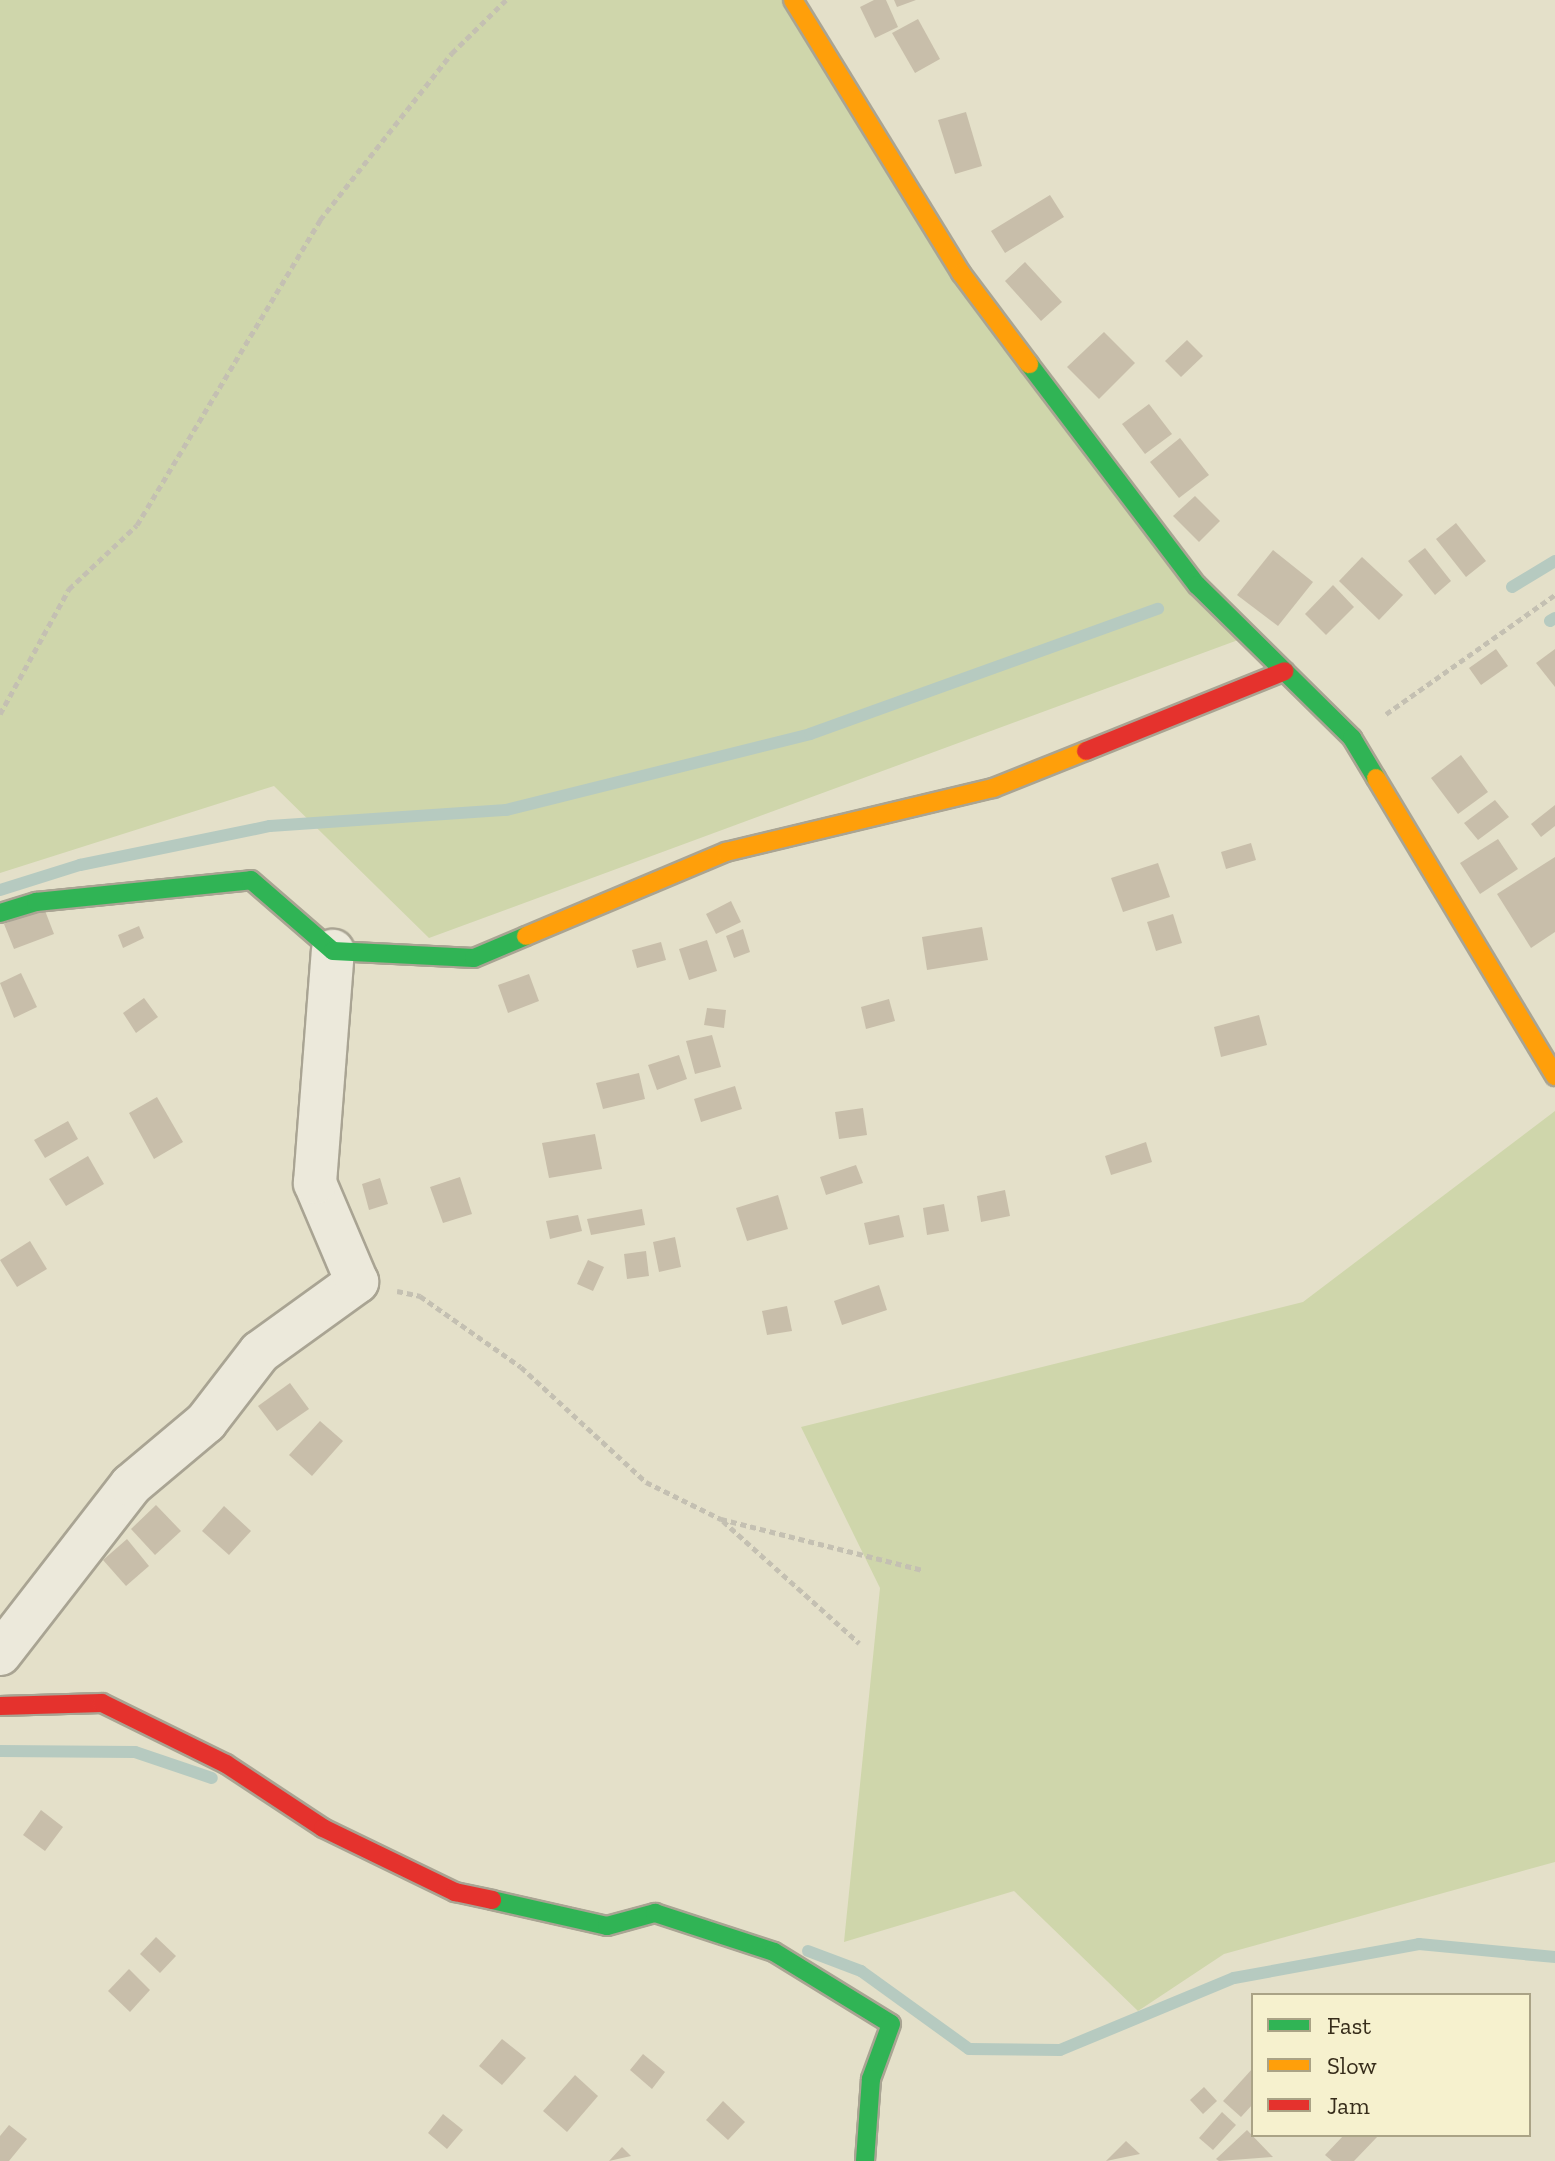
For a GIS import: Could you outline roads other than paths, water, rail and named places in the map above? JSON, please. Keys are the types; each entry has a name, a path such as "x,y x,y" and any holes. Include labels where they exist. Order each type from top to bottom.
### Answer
{"street":[{"path":"793,0 961,273 1197,585 1352,738 1555,1076"},
{"path":"0,913 36,902 251,880 333,951 474,958 726,852 993,788 1285,671"},
{"path":"0,1654 131,1485 206,1422 260,1352 357,1282 315,1183 333,951"},
{"path":"0,1706 25,1700 102,1703 226,1764 323,1828 455,1892 607,1926 655,1913 774,1952 891,2024 871,2079 865,2161"}],"waterway":[{"path":"1512,587 1555,561"},
{"path":"0,890 80,865 270,826 506,810 810,734 1158,609"},
{"path":"1550,621 1555,618"},
{"path":"0,1751 135,1752 212,1778"},
{"path":"808,1951 861,1971 969,2049 1060,2050 1234,1978 1419,1944 1555,1957"}]}
